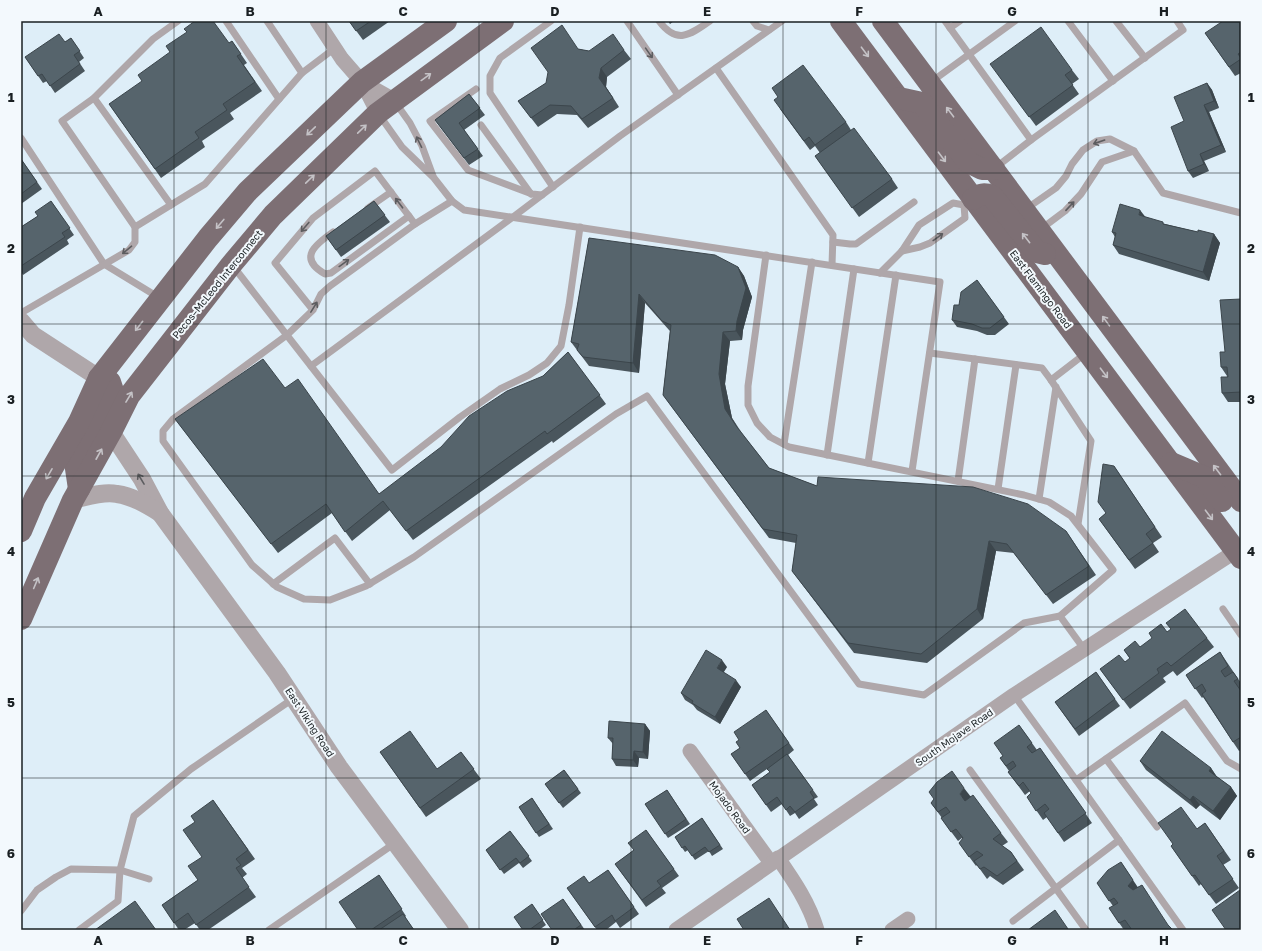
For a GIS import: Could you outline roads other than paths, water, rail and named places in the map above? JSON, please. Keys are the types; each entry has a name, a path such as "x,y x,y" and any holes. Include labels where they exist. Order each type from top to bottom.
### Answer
{"main road":[{"name":"Pecos–McLeod Interconnect","path":"21,619 76,494 111,432 129,396 232,265 273,215 386,107 503,21"},
{"name":"East Flamingo Road","path":"841,21 899,98 969,202 1088,352 1239,554"},
{"path":"884,21 929,84 1025,210 1240,500 1232,510 1222,501 1204,477 1170,462"},
{"path":"21,531 35,498 79,422 99,378 160,299 248,191 362,82 440,23"},
{"path":"899,98 922,103 968,162 982,169 994,169"},
{"path":"969,202 980,194 992,196 1037,252 1058,256"},
{"path":"76,494 75,462 113,391 110,382 99,378"}],"street":[{"path":"317,21 342,58 386,107"},
{"path":"362,82 386,107"},
{"path":"21,320 33,334 99,378"},
{"name":"East Viking Road","path":"111,432 142,479 160,513 278,673 339,767 460,930"},
{"name":"East Viking Road","path":"76,494 116,493 135,499 160,513"},
{"name":"South Mojave Road","path":"676,930 1014,695 1084,649 1239,554"},
{"name":"Mojado Road","path":"690,751 774,861 799,889 813,916 817,930"},
{"path":"892,930 908,919"}],"lane":[{"path":"21,320 104,264 129,250 135,242 135,227 62,120 94,98 153,39 178,21"},
{"path":"226,21 279,99"},
{"path":"267,21 302,73"},
{"path":"551,21 500,58 490,76 490,93 553,187"},
{"path":"627,21 678,95"},
{"path":"659,21 670,33 677,36 685,36 696,31 710,21"},
{"path":"753,21 757,26 769,30"},
{"path":"311,366 620,136 782,21"},
{"path":"945,21 1031,140"},
{"path":"950,28 960,21"},
{"path":"929,84 1015,21"},
{"path":"1068,21 1113,81"},
{"path":"1116,21 1145,58"},
{"path":"994,169 1031,140 1183,30 1177,21"},
{"path":"135,227 205,184 302,73 335,48"},
{"path":"716,68 833,235 832,265"},
{"path":"476,89 430,121 468,170 532,194 542,195"},
{"path":"94,98 171,205"},
{"path":"386,107 410,123 422,146 434,178"},
{"path":"386,107 402,147 434,178 452,201 464,210 940,282 912,471"},
{"path":"480,125 532,194"},
{"path":"21,138 104,264 160,299"},
{"path":"1025,210 1056,188 1066,176 1072,164 1083,150 1096,141 1110,139 1134,151 1163,193 1241,214"},
{"path":"1039,230 1065,211 1081,194 1102,162 1134,151"},
{"path":"313,310 275,263 313,218 375,171 415,224"},
{"path":"360,213 391,192"},
{"path":"452,201 415,224 330,286 321,294 313,310 287,335 173,419 163,431 163,441 247,559 277,587 304,599 330,600 370,584 414,556 616,414 647,396 859,684 924,695 1024,623 1060,616 1113,570 1071,516 1049,502 998,489 789,447 770,437 757,423 748,406 748,386 766,255"},
{"path":"833,242 856,244 914,202"},
{"path":"880,273 902,251 920,225 953,203 969,202 965,218 930,243 902,251"},
{"path":"342,226 318,243 313,249 311,256 312,261 315,266 325,274 331,273 409,216"},
{"path":"232,265 392,470 460,416 500,389 529,375 547,363 561,346 569,305 580,227"},
{"path":"784,444 812,262"},
{"path":"827,455 854,269"},
{"path":"868,463 896,275"},
{"path":"1051,380 1088,352"},
{"path":"930,353 1042,368 1091,441 1078,524"},
{"path":"958,481 975,359"},
{"path":"998,489 1016,365"},
{"path":"1039,499 1056,387"},
{"path":"273,584 335,538 370,584"},
{"path":"1222,609 1241,635"},
{"path":"1060,616 1084,649"},
{"path":"1014,695 1184,930"},
{"path":"79,930 118,901 120,870 134,816 191,769 294,698"},
{"path":"1076,780 1185,703 1227,761 1241,769"},
{"path":"1106,759 1157,827"},
{"path":"970,770 1086,930"},
{"path":"1014,921 1119,840"},
{"path":"269,930 395,843"},
{"path":"21,911 37,890 71,869 120,870 149,879"}]}
